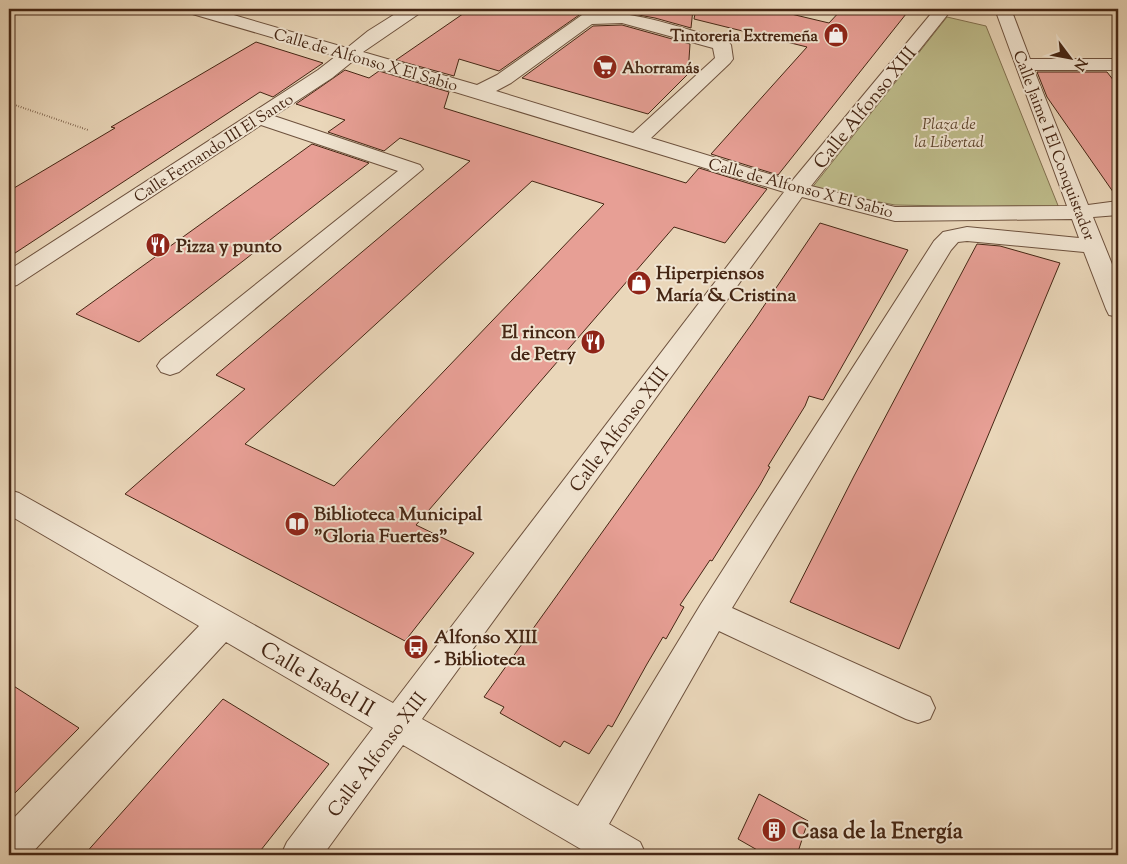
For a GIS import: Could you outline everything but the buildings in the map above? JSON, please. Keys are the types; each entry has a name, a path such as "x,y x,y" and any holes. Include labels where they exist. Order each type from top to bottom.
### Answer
{"street":[{"name":"Calle de Alfonso X El Sabio","path":"196,9 479,92 797,189 896,214 1080,212 1118,208"},
{"name":"Calle Fernando III El Santo","path":"9,280 325,74 374,35 414,9"},
{"name":"Calle Alfonso XIII","path":"300,855 797,189 944,9"},
{"name":"Calle Jaime I El Conquistador","path":"1001,12 1118,309"},
{"name":"Calle de Alfonso X El Sabio","path":"479,92 504,79 588,19 623,18 722,45 724,59 637,140"},
{"path":"1023,65 1118,64"},
{"path":"170,366 413,169 258,117"},
{"path":"584,831 712,613 942,246 951,237 967,234 1094,246"},
{"name":"Calle Isabel II","path":"9,501 627,855"},
{"path":"712,613 918,708"},
{"path":"9,850 223,624"}],"path":[{"path":"9,103 88,130"}],"green space":[{"name":"Plaza de la Libertad","path":"947,17 986,26 1059,208 895,205 811,189"}],"place":[{"name":"Tintoreria Extremeña","path":"836,35"},
{"name":"Ahorramás","path":"605,67"},
{"name":"Pizza y punto","path":"158,245"},
{"name":"Hiperpiensos María & Cristina","path":"639,283"},
{"name":"El rincon de Petry","path":"593,342"},
{"name":"Biblioteca Municipal \"Gloria Fuertes\"","path":"297,524"},
{"name":"Alfonso XIII - Biblioteca","path":"416,647"},
{"name":"Casa de la Energía","path":"774,830"}]}
